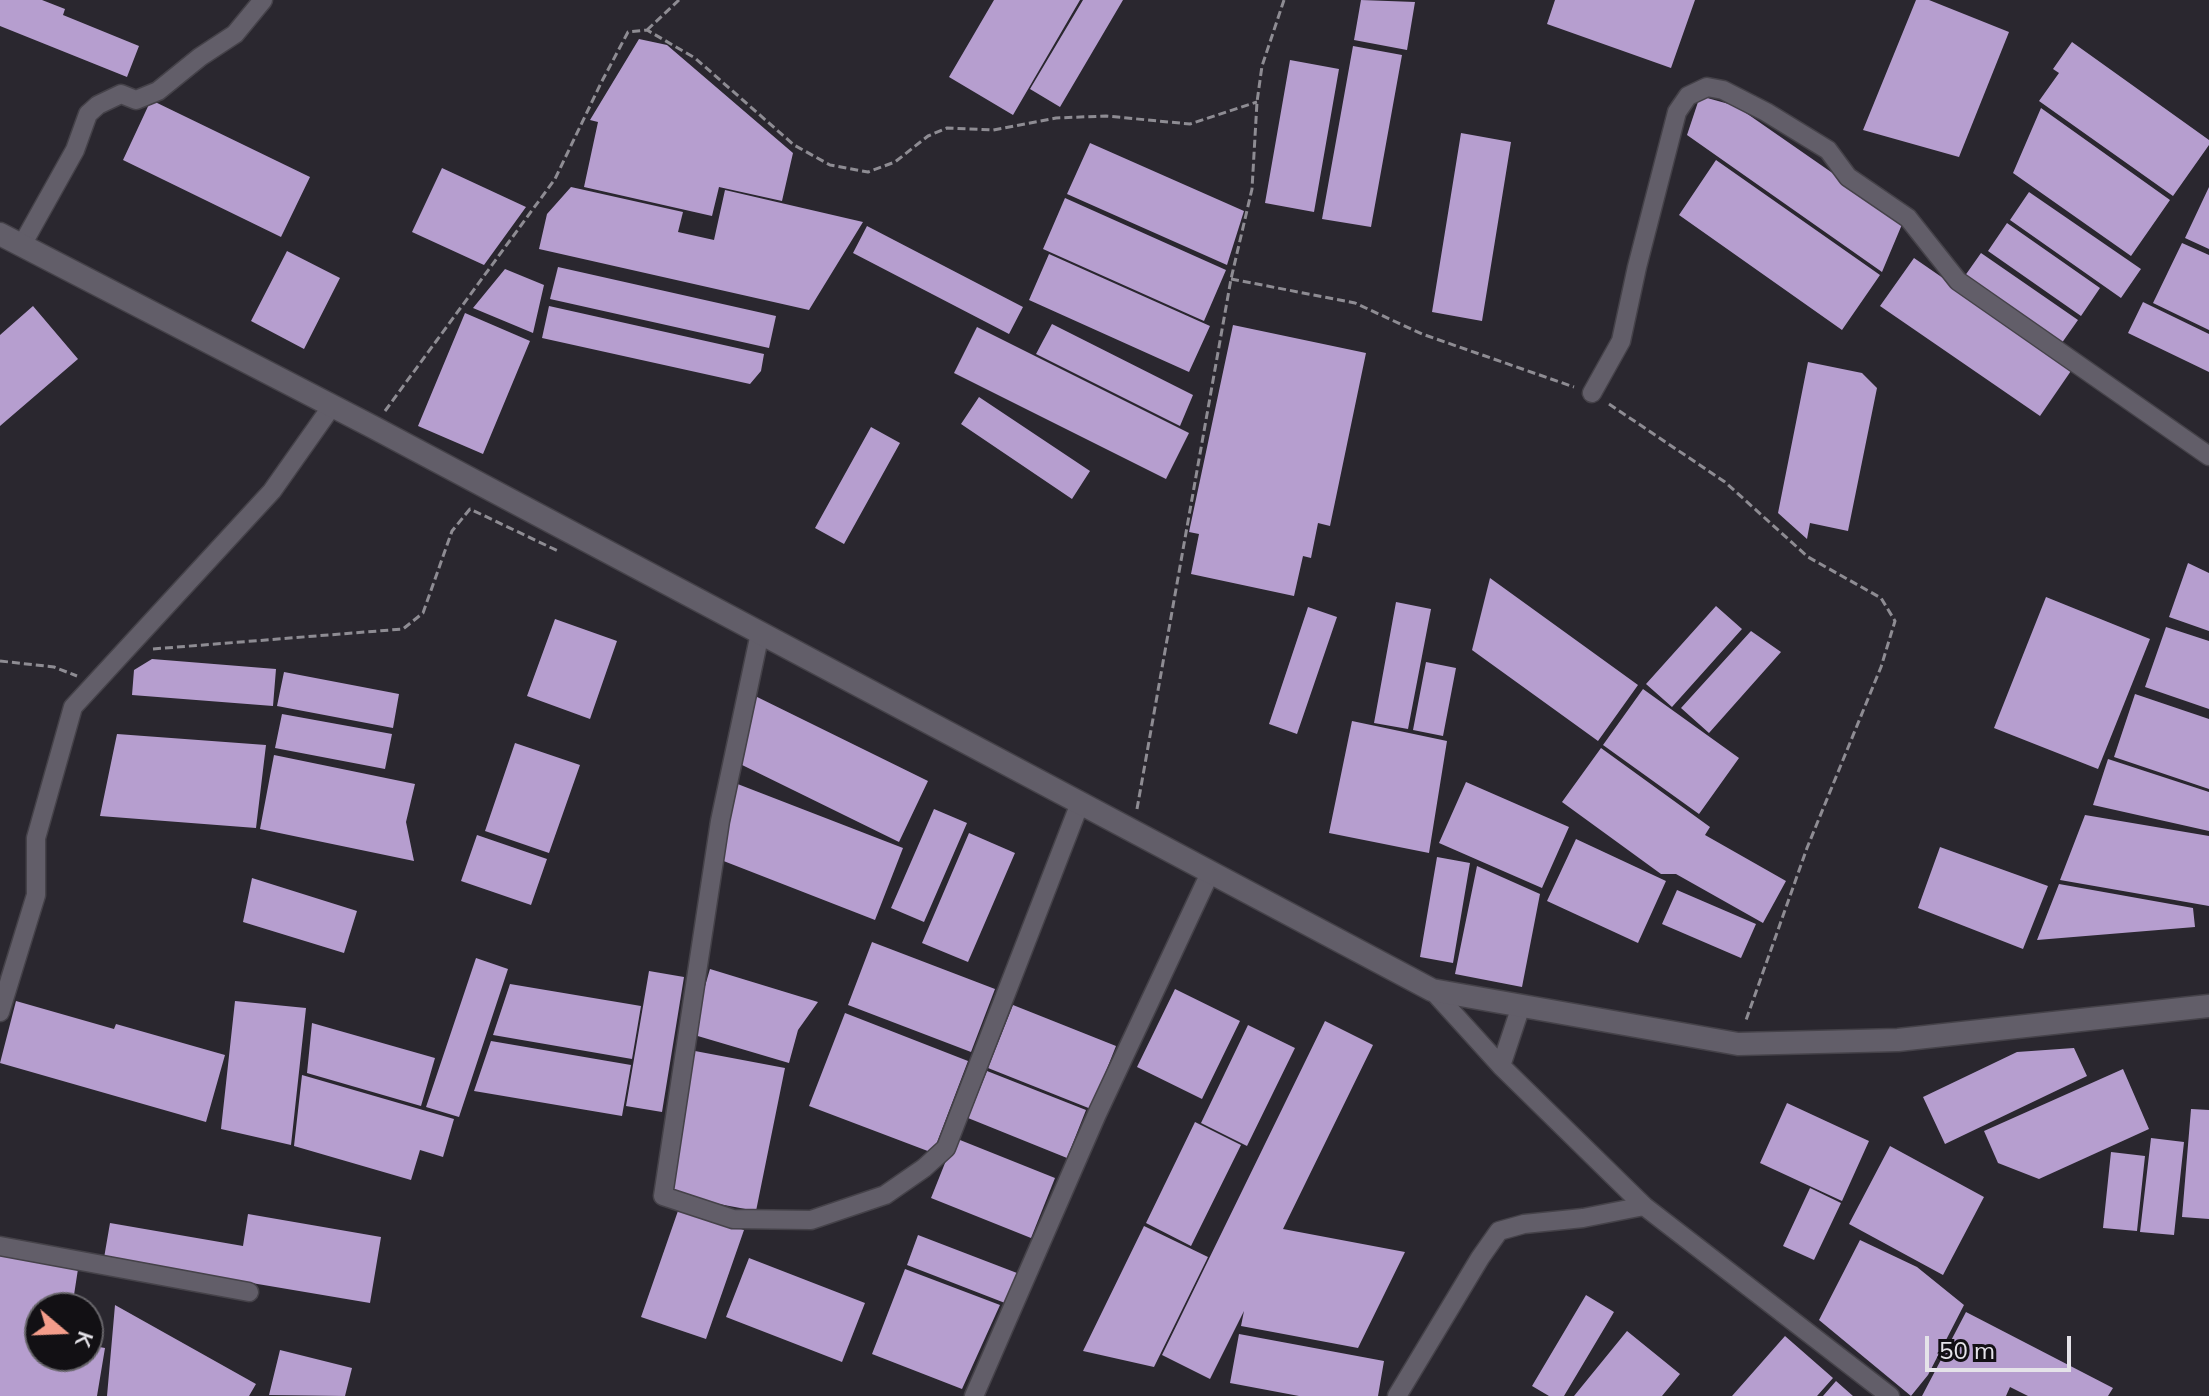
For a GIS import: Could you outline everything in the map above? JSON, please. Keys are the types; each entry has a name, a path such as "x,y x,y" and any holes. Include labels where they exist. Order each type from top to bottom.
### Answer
{"street":[{"path":"22,245 75,150 88,114 98,105 121,94 136,100 158,91 235,34 263,0"},
{"path":"1592,393 1621,341 1677,112 1688,96 1707,87 1723,90 1766,112 1828,150 1848,177 1908,218 1958,281 2209,456"},
{"path":"0,234 373,427 1432,990 1738,1044 1898,1040 2209,1006"},
{"path":"0,1012 36,895 36,838 73,707 272,491 332,406"},
{"path":"760,633 720,821 663,1196 733,1219 811,1220 885,1195 946,1148 1080,803"},
{"path":"974,1396 1097,1114 1210,873"},
{"path":"1432,990 1501,1066 1644,1206 1890,1396"},
{"path":"1501,1066 1521,1006"},
{"path":"1397,1396 1499,1231 1524,1224 1583,1218 1644,1206"},
{"path":"0,1246 249,1292"}],"path":[{"path":"647,30 679,0"},
{"path":"1133,831 1231,279 1252,189 1262,66 1284,0"},
{"path":"373,427 555,179 628,32 647,30 695,58 794,145 830,165 868,172 895,162 928,136 947,128 993,130 1056,118 1106,116 1190,124 1257,102"},
{"path":"1231,279 1355,303 1422,334 1592,393 1725,482 1808,557 1881,598 1895,621 1881,667 1807,848 1738,1044"},
{"path":"126,651 403,629 423,613 452,531 470,509 560,551"},
{"path":"0,661 54,667 95,683"}],"building":[{"path":"0,0 42,0 65,9 63,15 139,46 127,77 0,26"},
{"path":"994,0 1080,0 1013,115 949,77"},
{"path":"1083,0 1123,0 1060,107 1030,89"},
{"path":"1361,0 1415,2 1407,50 1354,40"},
{"path":"1555,0 1695,0 1671,68 1547,24"},
{"path":"1916,0 1929,0 2009,32 1959,157 1863,130"},
{"path":"639,39 667,45 793,153 782,201 719,187 712,216 584,187 598,122 590,120"},
{"path":"2072,42 2209,140 2209,145 2173,196 2039,101 2059,73 2053,69"},
{"path":"1353,46 1402,55 1371,227 1322,219"},
{"path":"1290,60 1339,69 1314,212 1265,203"},
{"path":"1700,96 1736,106 1903,222 1882,272 1687,135"},
{"path":"151,100 310,177 281,237 123,160"},
{"path":"2041,108 2170,200 2131,256 2013,173"},
{"path":"1461,133 1511,142 1482,321 1432,312"},
{"path":"1090,143 1244,211 1227,265 1067,194"},
{"path":"1716,160 1880,275 1842,330 1679,215"},
{"path":"442,168 526,207 484,265 412,232"},
{"path":"571,187 683,212 678,232 714,240 725,190 863,222 809,310 539,249 547,214"},
{"path":"2209,187 2209,249 2185,238"},
{"path":"2029,192 2141,269 2121,298 2010,220"},
{"path":"1065,198 1226,270 1204,321 1043,249"},
{"path":"2007,223 2100,288 2081,316 1988,251"},
{"path":"867,226 1023,307 1009,334 853,253"},
{"path":"2182,243 2209,255 2209,330 2153,303"},
{"path":"287,251 340,278 304,349 251,321"},
{"path":"1981,253 2078,320 2059,347 1962,280"},
{"path":"1049,254 1210,326 1189,372 1029,300"},
{"path":"1914,258 2073,368 2040,416 1880,306"},
{"path":"558,267 776,316 769,348 550,299"},
{"path":"505,269 544,285 533,333 473,308"},
{"path":"2143,302 2209,334 2209,372 2128,333"},
{"path":"33,306 78,359 0,426 0,335"},
{"path":"549,306 764,354 761,371 750,384 542,338"},
{"path":"465,313 530,341 483,454 418,426"},
{"path":"1052,324 1193,395 1180,426 1036,354"},
{"path":"1233,325 1366,353 1330,526 1318,523 1311,558 1303,556 1294,596 1191,574 1199,534 1189,532"},
{"path":"977,327 1189,433 1166,479 954,373"},
{"path":"1808,362 1862,373 1877,388 1848,531 1810,523 1807,539 1778,513"},
{"path":"979,397 1090,471 1072,499 961,424"},
{"path":"871,427 900,443 844,544 815,528"},
{"path":"2188,563 2209,573 2209,631 2169,617"},
{"path":"1490,578 1638,685 1598,741 1472,650"},
{"path":"2046,597 2150,639 2098,769 1994,728"},
{"path":"1396,602 1431,609 1408,729 1374,723"},
{"path":"1716,606 1742,629 1672,707 1646,684"},
{"path":"1308,607 1337,617 1297,734 1269,724"},
{"path":"555,619 617,641 590,719 527,696"},
{"path":"2166,627 2209,641 2209,709 2145,687"},
{"path":"1751,631 1781,652 1709,733 1681,708"},
{"path":"152,659 276,669 273,706 132,695 134,670"},
{"path":"1426,662 1456,668 1443,736 1413,730"},
{"path":"284,672 399,694 393,728 277,706"},
{"path":"1643,689 1739,758 1699,814 1603,745"},
{"path":"749,693 928,781 899,842 738,763"},
{"path":"2135,694 2209,719 2209,789 2114,757"},
{"path":"282,714 392,734 385,769 275,748"},
{"path":"1352,721 1447,741 1429,853 1329,833"},
{"path":"117,734 266,745 256,828 100,816"},
{"path":"515,743 580,765 549,853 485,831"},
{"path":"1601,748 1710,827 1705,835 1786,881 1763,923 1676,874 1661,874 1562,802"},
{"path":"274,755 415,784 406,822 414,861 260,829"},
{"path":"2108,759 2209,792 2209,831 2093,805"},
{"path":"1466,782 1569,827 1542,888 1439,843"},
{"path":"735,783 903,848 875,920 721,860"},
{"path":"934,809 967,823 924,922 891,908"},
{"path":"2085,815 2209,836 2209,906 2060,880"},
{"path":"969,833 1015,853 968,962 922,943"},
{"path":"477,835 547,859 531,905 461,881"},
{"path":"1576,839 1666,881 1638,943 1547,901"},
{"path":"1940,847 2048,886 2023,949 1918,908"},
{"path":"1437,857 1470,863 1453,963 1420,957"},
{"path":"1477,866 1540,894 1522,987 1455,974"},
{"path":"252,878 357,911 344,953 243,922"},
{"path":"2059,884 2193,908 2195,927 2037,940"},
{"path":"1677,890 1756,924 1741,958 1662,924"},
{"path":"872,942 995,989 971,1052 848,1005"},
{"path":"476,958 508,969 459,1117 426,1107"},
{"path":"710,969 818,1002 798,1030 789,1063 691,1034"},
{"path":"649,971 684,977 662,1112 626,1106"},
{"path":"510,984 641,1006 632,1059 493,1035"},
{"path":"1175,989 1240,1021 1202,1099 1137,1067"},
{"path":"16,1001 114,1029 116,1024 225,1055 206,1122 0,1063"},
{"path":"235,1001 306,1008 291,1145 221,1129"},
{"path":"1013,1005 1116,1046 1091,1109 988,1068"},
{"path":"845,1013 968,1061 933,1153 809,1106"},
{"path":"1325,1021 1373,1045 1283,1229 1405,1252 1358,1348 1241,1326 1244,1311 1210,1379 1162,1355"},
{"path":"312,1023 435,1058 421,1106 307,1073"},
{"path":"1248,1025 1295,1048 1247,1146 1201,1123"},
{"path":"491,1041 631,1065 622,1116 474,1091"},
{"path":"2074,1048 2087,1076 1945,1144 1923,1097 2017,1052"},
{"path":"695,1051 785,1068 756,1211 666,1194"},
{"path":"2123,1069 2149,1129 2039,1179 1998,1163 1984,1131"},
{"path":"987,1071 1086,1110 1067,1158 968,1118"},
{"path":"302,1075 454,1119 443,1157 420,1150 411,1180 294,1146"},
{"path":"1787,1103 1869,1141 1842,1201 1760,1163"},
{"path":"2191,1109 2209,1110 2209,1219 2182,1217"},
{"path":"1195,1122 1241,1145 1191,1246 1146,1223"},
{"path":"955,1138 1055,1178 1031,1238 931,1198"},
{"path":"2151,1138 2184,1142 2174,1235 2140,1232"},
{"path":"1890,1146 1984,1197 1943,1275 1849,1224"},
{"path":"2111,1152 2145,1156 2137,1231 2103,1228"},
{"path":"1810,1188 1841,1203 1814,1260 1783,1246"},
{"path":"679,1208 744,1230 706,1339 641,1317"},
{"path":"248,1214 381,1237 370,1303 104,1258 110,1223 243,1246"},
{"path":"1144,1226 1208,1257 1154,1367 1083,1351"},
{"path":"918,1235 1017,1273 1005,1303 907,1265"},
{"path":"1860,1240 1917,1267 1964,1305 1928,1375 1911,1396 1819,1320"},
{"path":"0,1256 78,1269 74,1292 24,1292 24,1372 101,1372 97,1396 0,1396"},
{"path":"749,1258 865,1303 842,1362 726,1317"},
{"path":"905,1269 1000,1305 962,1389 872,1354"},
{"path":"1586,1295 1614,1312 1564,1396 1549,1396 1532,1386"},
{"path":"115,1305 256,1384 249,1396 107,1396"},
{"path":"1966,1312 2113,1388 2108,1396 2028,1396 2010,1387 2006,1396 1922,1396"},
{"path":"1627,1331 1680,1374 1662,1396 1574,1396"},
{"path":"1239,1334 1384,1361 1378,1396 1299,1396 1230,1383"},
{"path":"1785,1336 1833,1378 1817,1396 1732,1396"},
{"path":"280,1350 352,1368 345,1396 269,1395"},
{"path":"1836,1381 1853,1396 1823,1396"}]}
